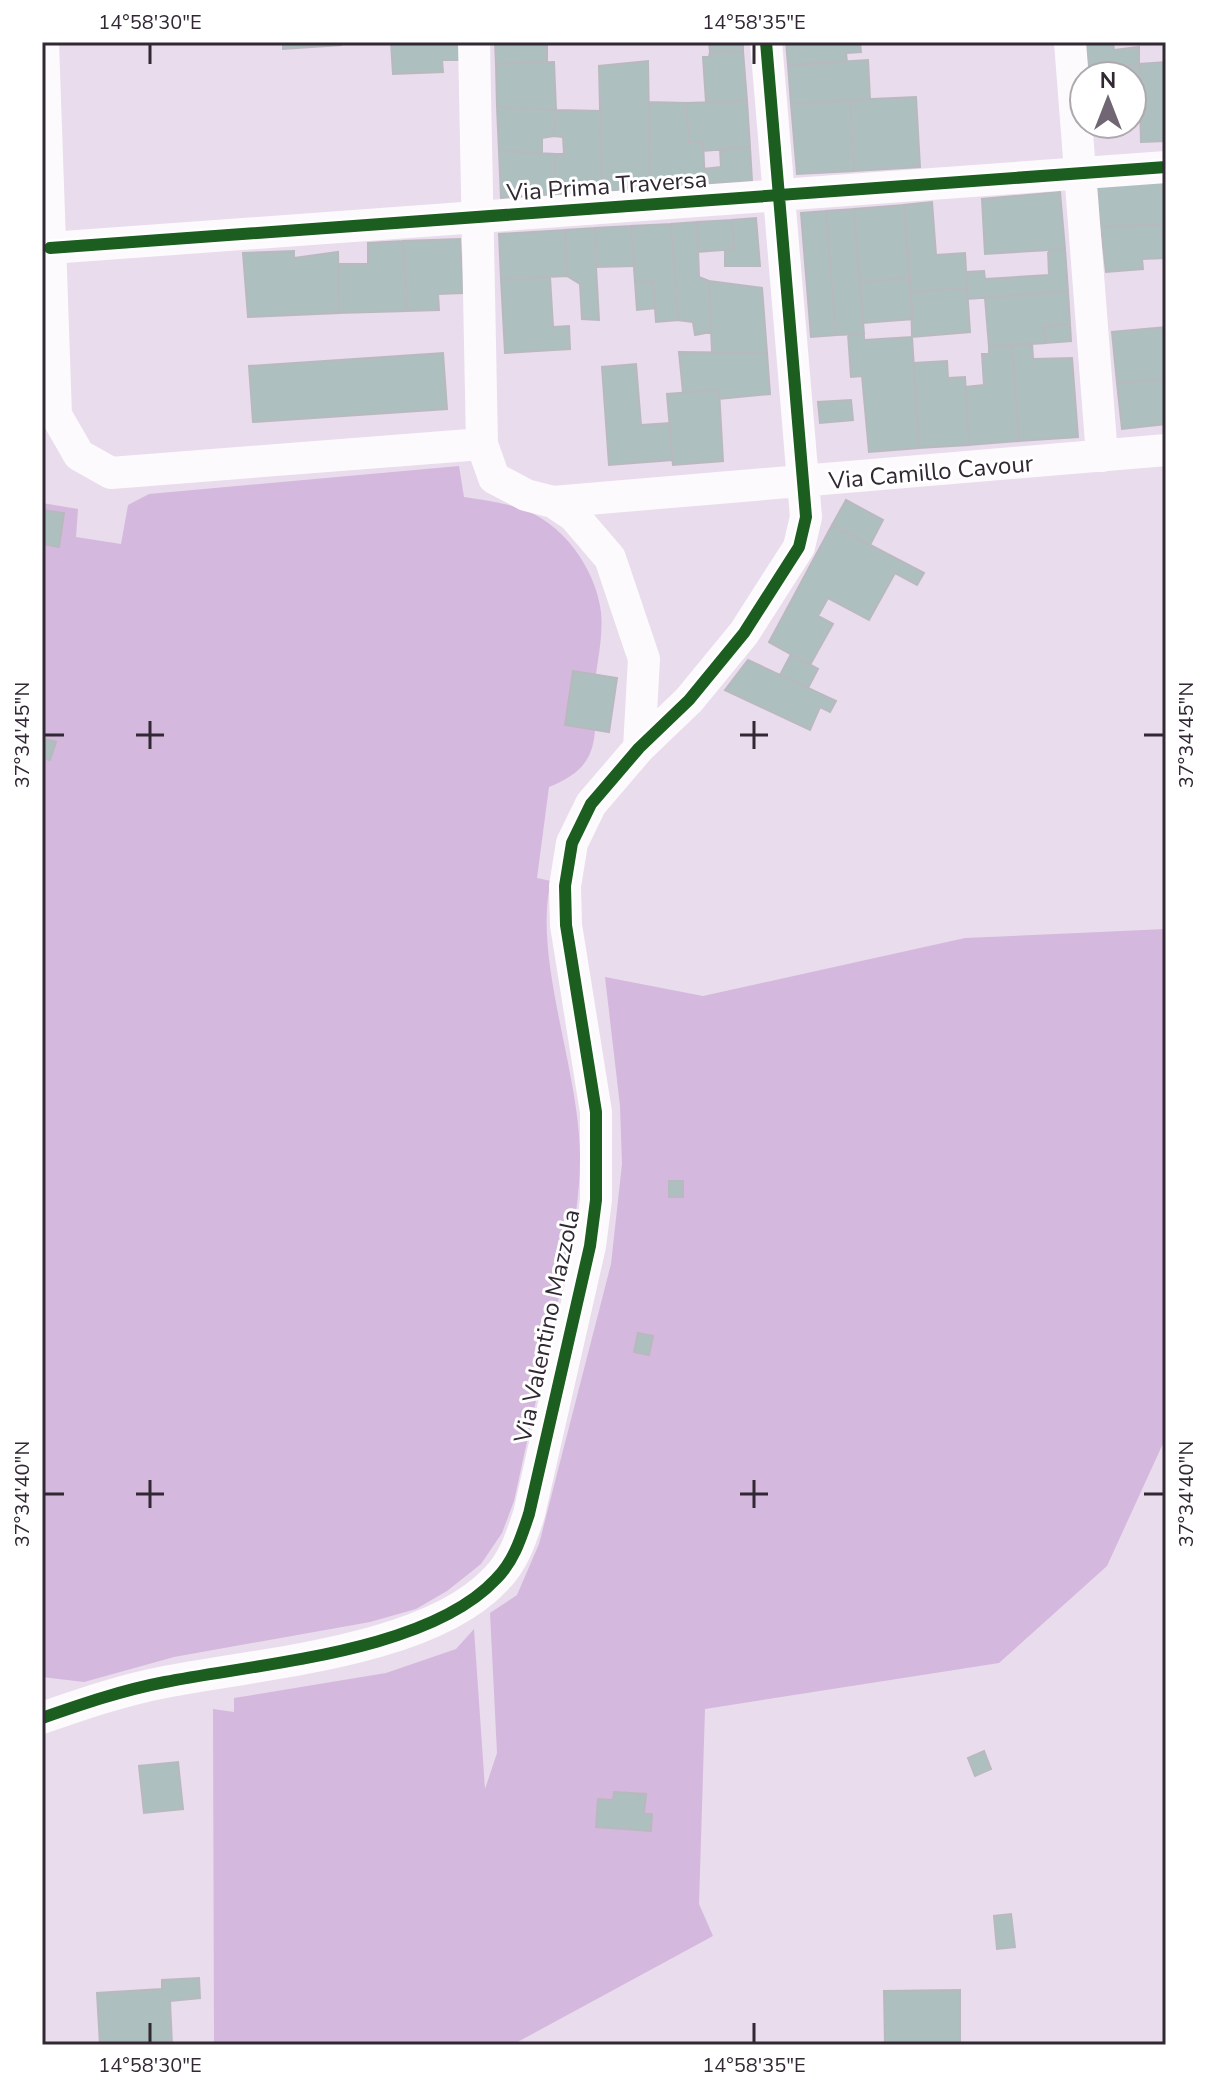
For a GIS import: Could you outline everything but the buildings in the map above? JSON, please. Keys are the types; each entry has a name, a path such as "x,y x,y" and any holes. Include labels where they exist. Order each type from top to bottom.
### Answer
{"street":[{"path":"43,42 56,415 79,455 111,473 482,444"},
{"path":"474,42 482,444 494,478 526,495 553,502 574,516 610,558 644,659 639,748"},
{"name":"Via Valentino Mazzola","path":"42,1718 160,1683 387,1640 434,1623 466,1605 496,1579 515,1553 529,1514 580,1291 596,1200 596,1112 566,925 565,886 572,843 591,804 639,748 689,700 744,633 799,547 806,517 766,42"},
{"path":"1070,42 1102,456"},
{"name":"Via Prima Traversa","path":"50,248 1166,167"},
{"name":"Via Camillo Cavour","path":"553,502 802,484 1166,450"}],"shaded area":[{"path":"459,466 464,497 505,504 535,514 563,535 574,549 592,579 601,612 596,674 617,678 609,732 595,730 591,751 582,766 568,778 549,787 537,878 551,881 547,912 548,945 573,1091 580,1159 568,1254 514,1501 502,1533 481,1564 447,1591 416,1609 370,1622 174,1657 84,1682 42,1677 42,503 78,509 76,537 121,544 128,505 149,494"},
{"path":"1166,929 1166,1437 1107,1566 999,1663 705,1709 699,1904 713,1936 512,2045 214,2045 213,1709 234,1712 234,1698 386,1673 456,1649 474,1629 485,1789 497,1753 490,1613 517,1595 539,1544 611,1264 622,1164 620,1106 605,977 703,996 965,938"}],"cycle path":[{"path":"42,1718 149,1685 341,1651 387,1639 466,1604 496,1579 516,1549 529,1514 590,1246 596,1200 596,1112 566,925 565,886 572,843 591,804 639,748 689,700 744,633 799,547 806,517 766,42"},
{"path":"50,248 1166,167"}]}
